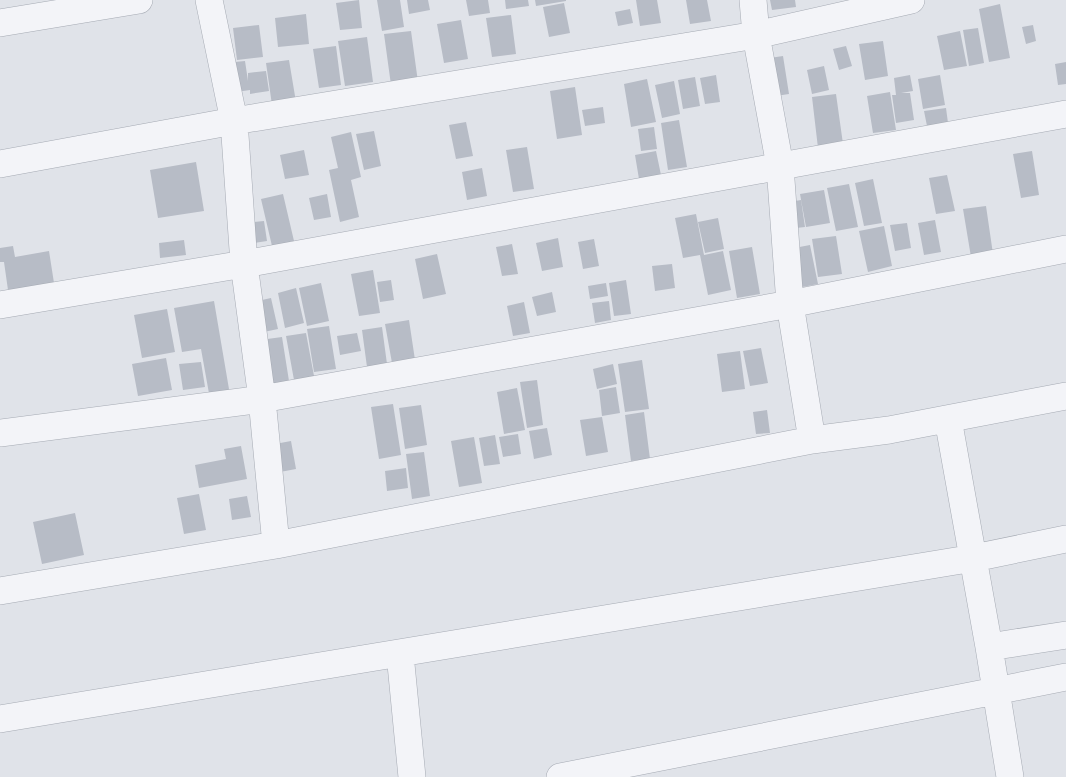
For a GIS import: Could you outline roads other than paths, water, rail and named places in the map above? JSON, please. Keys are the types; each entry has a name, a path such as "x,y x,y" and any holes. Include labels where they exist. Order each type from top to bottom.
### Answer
{"street":[{"path":"0,23 139,0"},
{"path":"209,0 234,121 244,264 262,399 276,545"},
{"path":"753,0 756,35 780,166 790,304 812,440"},
{"path":"0,164 234,121 756,35 911,0"},
{"path":"0,305 244,264 1066,114"},
{"path":"0,433 262,399 790,304 1066,249"},
{"path":"0,591 276,545 812,440 889,430 1066,396"},
{"path":"948,418 997,689 1010,777"},
{"path":"0,719 974,558 1066,539"},
{"path":"989,646 1066,634"},
{"path":"400,654 412,777"},
{"path":"560,777 1066,677"}]}
